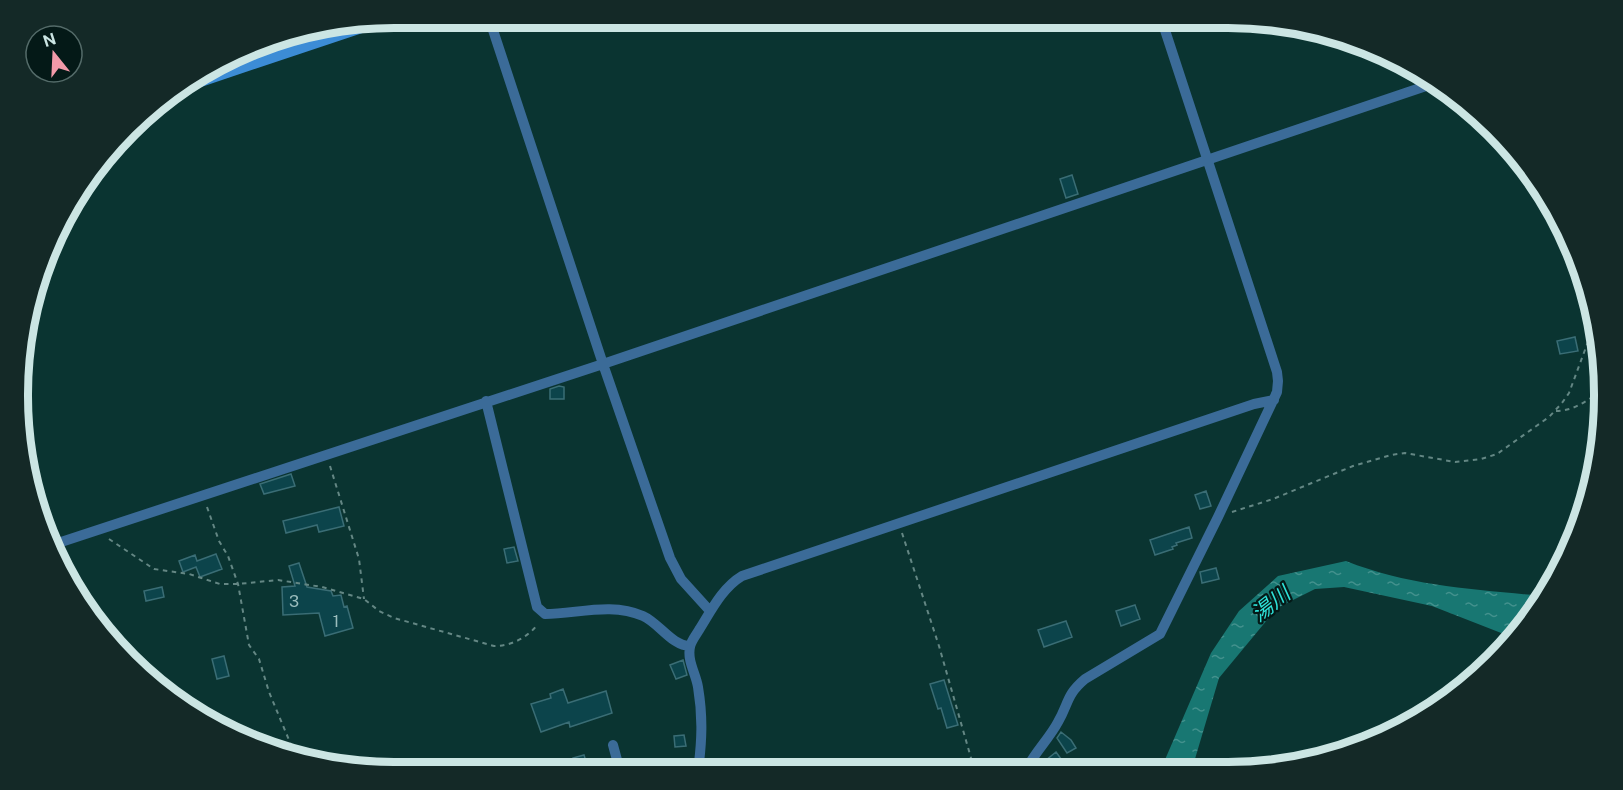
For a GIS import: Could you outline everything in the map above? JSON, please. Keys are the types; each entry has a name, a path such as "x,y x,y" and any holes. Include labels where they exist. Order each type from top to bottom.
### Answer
{"main road":[{"path":"250,58 328,35"}],"street":[{"path":"492,28 603,364 670,558 681,579 710,611"},
{"path":"1030,762 1059,722 1075,687 1160,634 1274,400 1278,381 1164,28"},
{"path":"59,543 603,364 1425,86"},
{"path":"699,762 703,738 698,686 690,662 690,646 710,611 729,585 742,576 1264,401 1274,400"},
{"path":"486,401 537,607 544,614 601,609 619,610 643,616 663,629 677,642 690,646"},
{"path":"613,744 618,762"}],"path":[{"path":"1218,517 1273,499 1353,466 1391,454 1405,453 1455,462 1481,459 1497,454 1555,411 1569,393 1589,338"},
{"path":"1555,411 1580,406 1594,396"},
{"path":"327,454 359,559 364,599"},
{"path":"203,495 219,541 228,556 238,584 249,645 259,659 269,692 292,746"},
{"path":"900,524 939,646 971,762"},
{"path":"97,530 154,569 189,574 220,584 278,580 322,587 364,599 379,611 394,618 494,646 504,646 527,636 544,614"}],"water":[{"name":"湯川","path":"1346,561 1415,581 1534,596 1506,635 1432,606 1344,587 1315,589 1277,608 1219,678 1194,762 1164,762 1211,653 1239,611 1278,576"}],"building":[{"path":"1072,175 1078,194 1066,198 1060,179"},
{"path":"1575,337 1578,351 1560,354 1557,341"},
{"path":"564,387 564,399 550,399 550,389"},
{"path":"291,474 295,486 264,494 260,484"},
{"path":"1206,491 1211,506 1200,509 1195,495"},
{"path":"339,507 344,526 319,532 317,525 286,533 283,521"},
{"path":"1189,527 1192,538 1176,543 1173,549 1155,555 1150,540"},
{"path":"514,547 518,561 507,563 504,549"},
{"path":"216,554 222,569 200,577 196,567 183,572 179,561 195,555 197,561"},
{"path":"299,563 307,587 331,591 333,596 341,595 344,607 347,606 353,628 325,636 319,613 283,615 282,587 295,586 289,566"},
{"path":"1216,568 1219,579 1202,583 1200,572"},
{"path":"162,587 164,597 146,601 144,591"},
{"path":"1135,605 1140,619 1121,626 1116,611"},
{"path":"1066,621 1072,637 1044,647 1038,630"},
{"path":"224,656 229,676 217,679 212,659"},
{"path":"683,660 687,675 676,679 670,665"},
{"path":"944,680 958,725 947,728 930,684"},
{"path":"563,689 568,703 606,691 612,713 570,727 569,722 541,732 531,704 551,698 550,694"},
{"path":"1061,732 1071,740 1076,748 1067,753 1057,738"},
{"path":"684,735 686,746 675,747 674,736"},
{"path":"1056,752 1063,762 1044,762"},
{"path":"584,755 586,762 574,762 573,758"}]}
